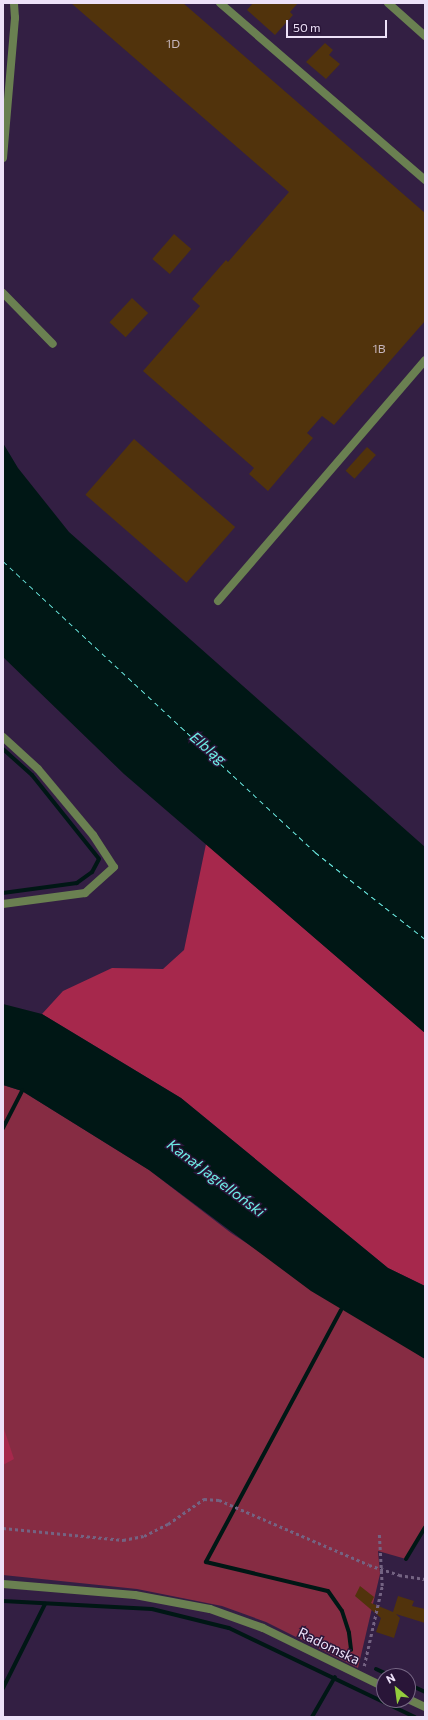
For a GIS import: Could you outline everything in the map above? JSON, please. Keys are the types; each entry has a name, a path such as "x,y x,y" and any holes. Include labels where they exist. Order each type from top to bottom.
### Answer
{"street":[{"path":"3,158 16,18 14,3"},
{"path":"220,3 425,180"},
{"path":"388,3 425,36"},
{"path":"3,293 53,344"},
{"path":"218,600 425,360"},
{"path":"3,737 38,769 93,835 114,867 85,893 3,904"},
{"name":"Radomska","path":"3,1584 134,1595 210,1609 263,1628 376,1683"}],"path":[{"path":"3,1528 123,1540 144,1536 168,1524 204,1499 212,1499 256,1515 382,1569 425,1579"},
{"path":"362,1676 382,1586 380,1533"}],"shaded area":[{"path":"206,844 425,1033 425,1286 388,1268 181,1098 42,1014 63,991 112,968 163,969 184,950"},
{"path":"3,1085 22,1091 149,1170 231,1233 425,1359 425,1527 406,1559 378,1551 380,1574 358,1668 266,1622 222,1606 137,1589 3,1575"},
{"path":"3,1426 14,1459 3,1465"}],"water":[{"name":"Elbląg","path":"3,443 18,468 69,532 425,847 425,1033 124,774 3,657"},
{"name":"Kanał Jagielloński","path":"3,1004 42,1014 181,1098 388,1268 425,1286 425,1359 311,1291 149,1170 22,1091 3,1085"}],"building":[{"path":"71,3 183,3 425,213 425,321 334,425 322,416 307,433 313,438 268,491 249,474 254,468 143,371 200,306 192,299 226,260 228,262 289,192"},
{"path":"253,3 298,3 290,12 293,15 275,35 247,10"},
{"path":"325,43 333,50 329,55 340,64 326,79 306,62"},
{"path":"174,234 191,249 170,274 152,259"},
{"path":"132,298 148,313 126,337 109,322"},
{"path":"134,439 235,527 187,583 85,495"},
{"path":"367,447 376,455 355,479 346,471"},
{"path":"360,1586 374,1597 371,1603 393,1612 398,1596 414,1601 412,1606 425,1609 425,1623 396,1614 400,1618 394,1638 376,1632 381,1618 355,1596"}],"waterway":[{"path":"3,749 32,775 99,859 92,872 77,883 3,893"},
{"path":"3,1128 22,1091"},
{"path":"341,1310 206,1562 328,1591 342,1611 349,1633 351,1650"},
{"path":"406,1559 425,1527"},
{"path":"3,1601 152,1609 229,1628 415,1717"},
{"path":"3,1688 45,1604"},
{"path":"312,1717 335,1677"},
{"path":"416,1688 425,1692"}],"ferry route":[{"path":"3,561 315,852 425,939"}]}
